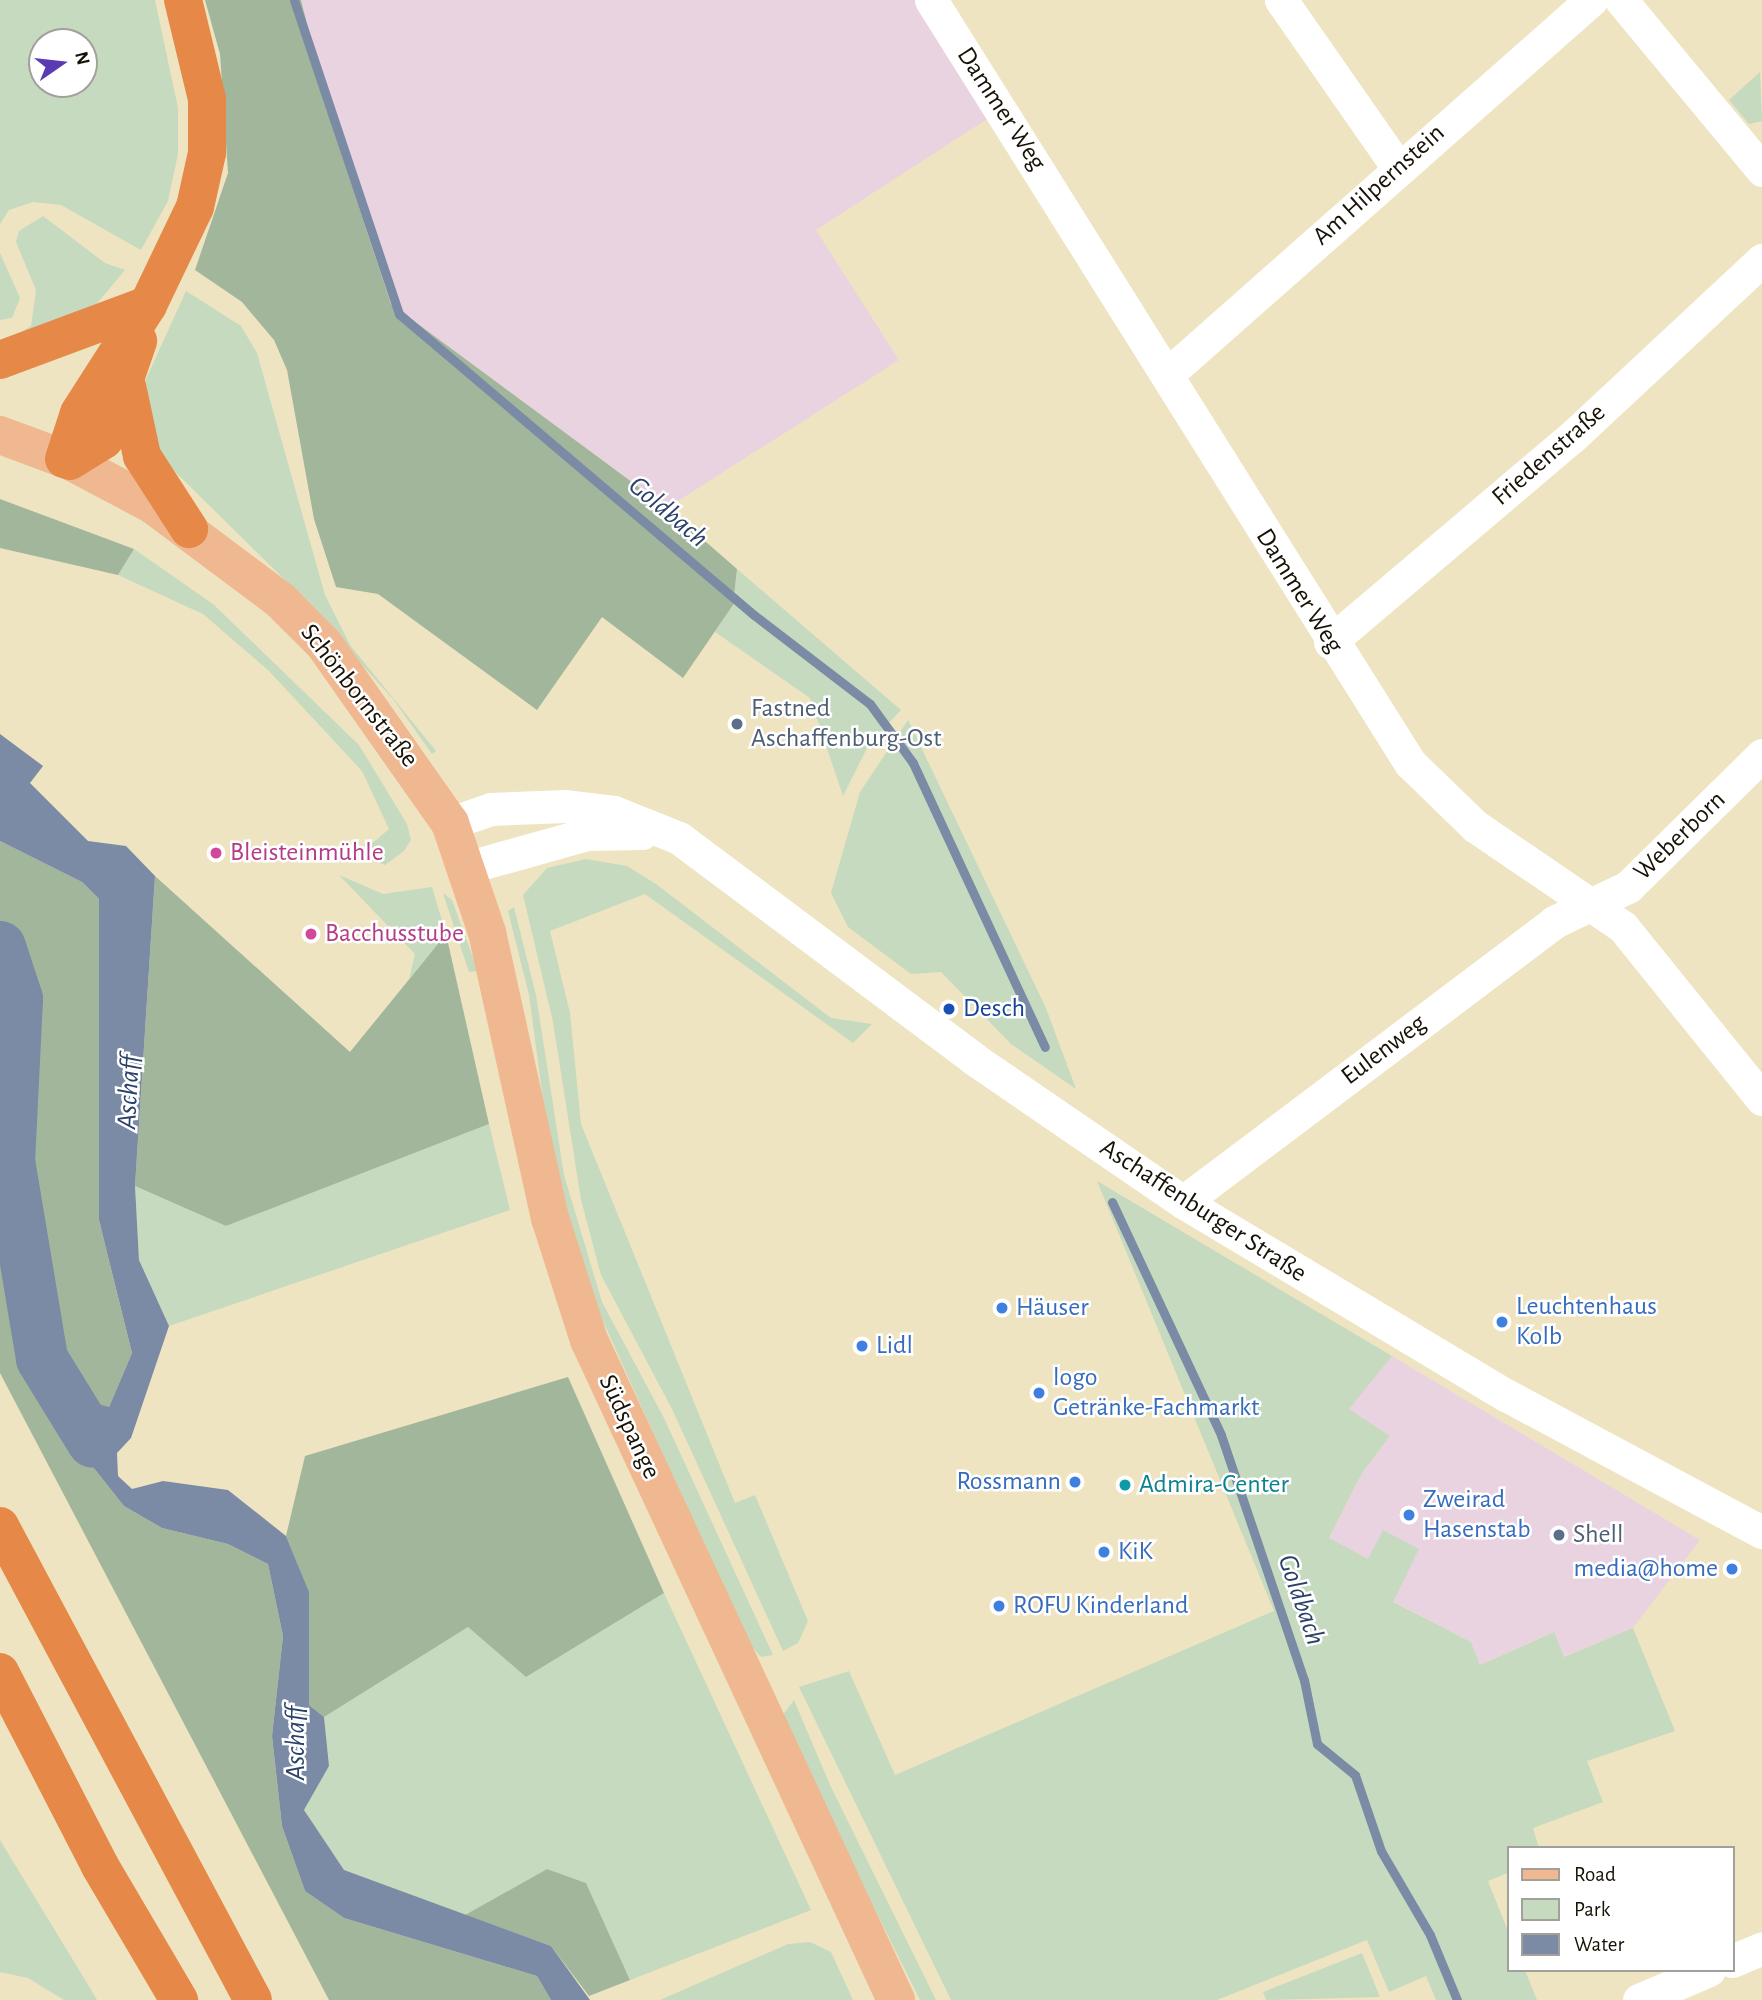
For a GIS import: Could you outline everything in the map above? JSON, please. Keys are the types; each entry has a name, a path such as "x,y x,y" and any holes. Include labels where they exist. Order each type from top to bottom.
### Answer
{"highway":[{"path":"67,460 79,413 148,305 195,207 207,153 207,99 183,0"},
{"path":"0,360 62,342 148,305"},
{"path":"67,460 104,440 127,384 148,305"},
{"path":"127,384 142,456 189,529"},
{"path":"0,1526 253,2000"},
{"path":"0,1672 100,1866 179,2000"},
{"path":"0,1718 100,1866"}],"main road":[{"name":"Schönbornstraße","path":"0,435 67,460 189,529 280,600 324,644 450,823"},
{"name":"Südspange","path":"450,823 469,867 550,1218 589,1340 896,2000"}],"street":[{"name":"Dammer Weg","path":"931,0 1170,372 1330,642 1410,763 1441,796 1623,927 1762,1100"},
{"path":"1281,0 1398,168"},
{"name":"Am Hilpernstein","path":"1170,372 1591,0"},
{"path":"1621,0 1762,170"},
{"name":"Friedenstraße","path":"1330,642 1572,438 1762,260"},
{"name":"Weberborn","path":"1588,903 1628,887 1762,755"},
{"name":"Aschaffenburger Straße","path":"450,823 491,809 564,806 614,812 679,838 974,1059 1183,1202 1506,1395 1762,1532"},
{"path":"469,867 587,834 679,838"},
{"name":"Eulenweg","path":"1183,1202 1588,903"},
{"path":"1734,1960 1762,1948"},
{"path":"1639,2000 1704,1972"}],"shaded area":[{"path":"301,0 923,0 998,112 816,230 899,360 667,508 391,304 335,135"},
{"path":"1392,1356 1700,1540 1633,1628 1563,1657 1553,1632 1480,1665 1471,1642 1392,1601 1419,1549 1368,1559 1329,1539 1362,1473 1390,1436 1348,1409"}],"green space":[{"path":"0,0 155,0 178,108 178,154 168,201 141,250 61,205 33,202 9,210 0,224"},
{"path":"205,0 301,0 335,135 391,304 667,508 737,569 733,605 683,678 602,617 537,710 378,594 336,587 314,519 287,370 274,340 242,302 195,270 228,173 220,54"},
{"path":"1760,72 1762,121 1749,124 1729,100"},
{"path":"43,216 105,263 125,270 94,307 16,335 31,326 36,290 16,242 19,231"},
{"path":"0,253 20,298 12,318 0,320"},
{"path":"186,291 241,326 257,353 325,595 350,645 436,751 432,754 393,699 285,580 158,455 144,406 146,379"},
{"path":"0,499 134,549 118,575 0,548"},
{"path":"134,549 213,604 359,745 407,824 411,840 404,851 385,865 360,854 389,829 362,771 268,670 203,614 118,575"},
{"path":"737,569 901,710 869,744 843,796 810,698 715,632 733,605"},
{"path":"908,720 1046,1008 1076,1089 1011,1044 941,972 911,974 848,927 831,893 860,792"},
{"path":"0,841 82,882 99,899 99,1220 132,1353 109,1407 87,1406 72,1392 63,1393 70,1438 124,1506 162,1528 228,1544 268,1564 283,1636 272,1736 282,1826 305,1891 344,1918 537,1976 551,2000 329,2000 0,1373"},
{"path":"586,859 627,866 656,884 831,1018 872,1024 853,1043 645,894 550,931 570,1013 581,1124 735,1503 755,1495 808,1621 798,1643 783,1651 672,1409 601,1275 581,1200 553,1022 523,895 547,868"},
{"path":"339,875 383,894 432,887 446,934 409,979 415,954"},
{"path":"155,876 350,1052 446,934 489,1124 226,1226 135,1186"},
{"path":"443,893 452,900 478,971 469,972"},
{"path":"514,907 536,995 564,1175 602,1302 664,1418 773,1655 761,1657 746,1640 577,1263 548,1137 529,995 508,911"},
{"path":"489,1124 510,1210 169,1326 139,1260 135,1186 226,1226"},
{"path":"1097,1181 1392,1356 1349,1409 1390,1436 1362,1473 1329,1538 1368,1559 1383,1530 1419,1549 1393,1602 1471,1642 1480,1665 1554,1632 1564,1657 1633,1628 1675,1731 1587,1761 1603,1802 1533,1828 1538,1846 1506,1846 1506,1874 1488,1881 1506,1926 1506,1972 1526,1972 1537,2000 1436,2000 1426,1976 1389,1992 1367,1940 1217,2000 951,2000 799,1687 849,1671 895,1775 1274,1611"},
{"path":"568,1377 664,1593 526,1677 468,1627 324,1717 309,1705 309,1593 286,1536 305,1456"},
{"path":"664,1593 811,1910 630,1980 586,1883 547,1869 465,1915 344,1870 304,1810 329,1766 324,1717 468,1627 526,1677"},
{"path":"794,1700 830,1785 936,2000 920,2000 815,1789 782,1716"},
{"path":"0,1840 97,2000 64,2000 28,1978 0,1972"},
{"path":"547,1869 586,1883 630,1980 589,1996 551,1946 465,1915"},
{"path":"810,1942 831,1952 853,2000 660,2000 788,1944"},
{"path":"1362,1953 1380,1997 1266,2000 1263,1992"}],"water":[{"path":"0,734 43,766 30,783 88,841 126,846 155,876 135,1186 139,1260 169,1326 131,1438 117,1453 118,1476 132,1489 163,1481 228,1490 286,1536 309,1592 309,1705 324,1717 329,1766 304,1810 344,1870 551,1946 590,2000 551,2000 537,1976 344,1918 305,1891 282,1826 272,1736 283,1636 268,1564 228,1544 162,1528 124,1506 70,1438 53,1392 109,1407 132,1353 99,1220 99,899 82,882 0,841"}],"waterway":[{"name":"Goldbach","path":"294,0 399,314 754,615 870,704 913,763 1045,1047"},
{"name":"Aschaff","path":"0,947 17,999 9,1161 42,1359 93,1442"},
{"name":"Goldbach","path":"1112,1202 1221,1435 1304,1680 1317,1744 1355,1775 1381,1851 1430,1935 1457,2000"}],"place":[{"name":"Fastned Aschaffenburg-Ost","path":"737,724"},
{"name":"Bleisteinmühle","path":"216,853"},
{"name":"Bacchusstube","path":"311,934"},
{"name":"Desch","path":"949,1009"},
{"name":"Häuser","path":"1002,1308"},
{"name":"Leuchtenhaus Kolb","path":"1502,1322"},
{"name":"Lidl","path":"862,1346"},
{"name":"logo Getränke-Fachmarkt","path":"1039,1393"},
{"name":"Rossmann","path":"1075,1482"},
{"name":"Admira-Center","path":"1125,1485"},
{"name":"Zweirad Hasenstab","path":"1409,1515"},
{"name":"Shell","path":"1559,1535"},
{"name":"KiK","path":"1104,1552"},
{"name":"media@home","path":"1732,1569"},
{"name":"ROFU Kinderland","path":"999,1606"}]}
